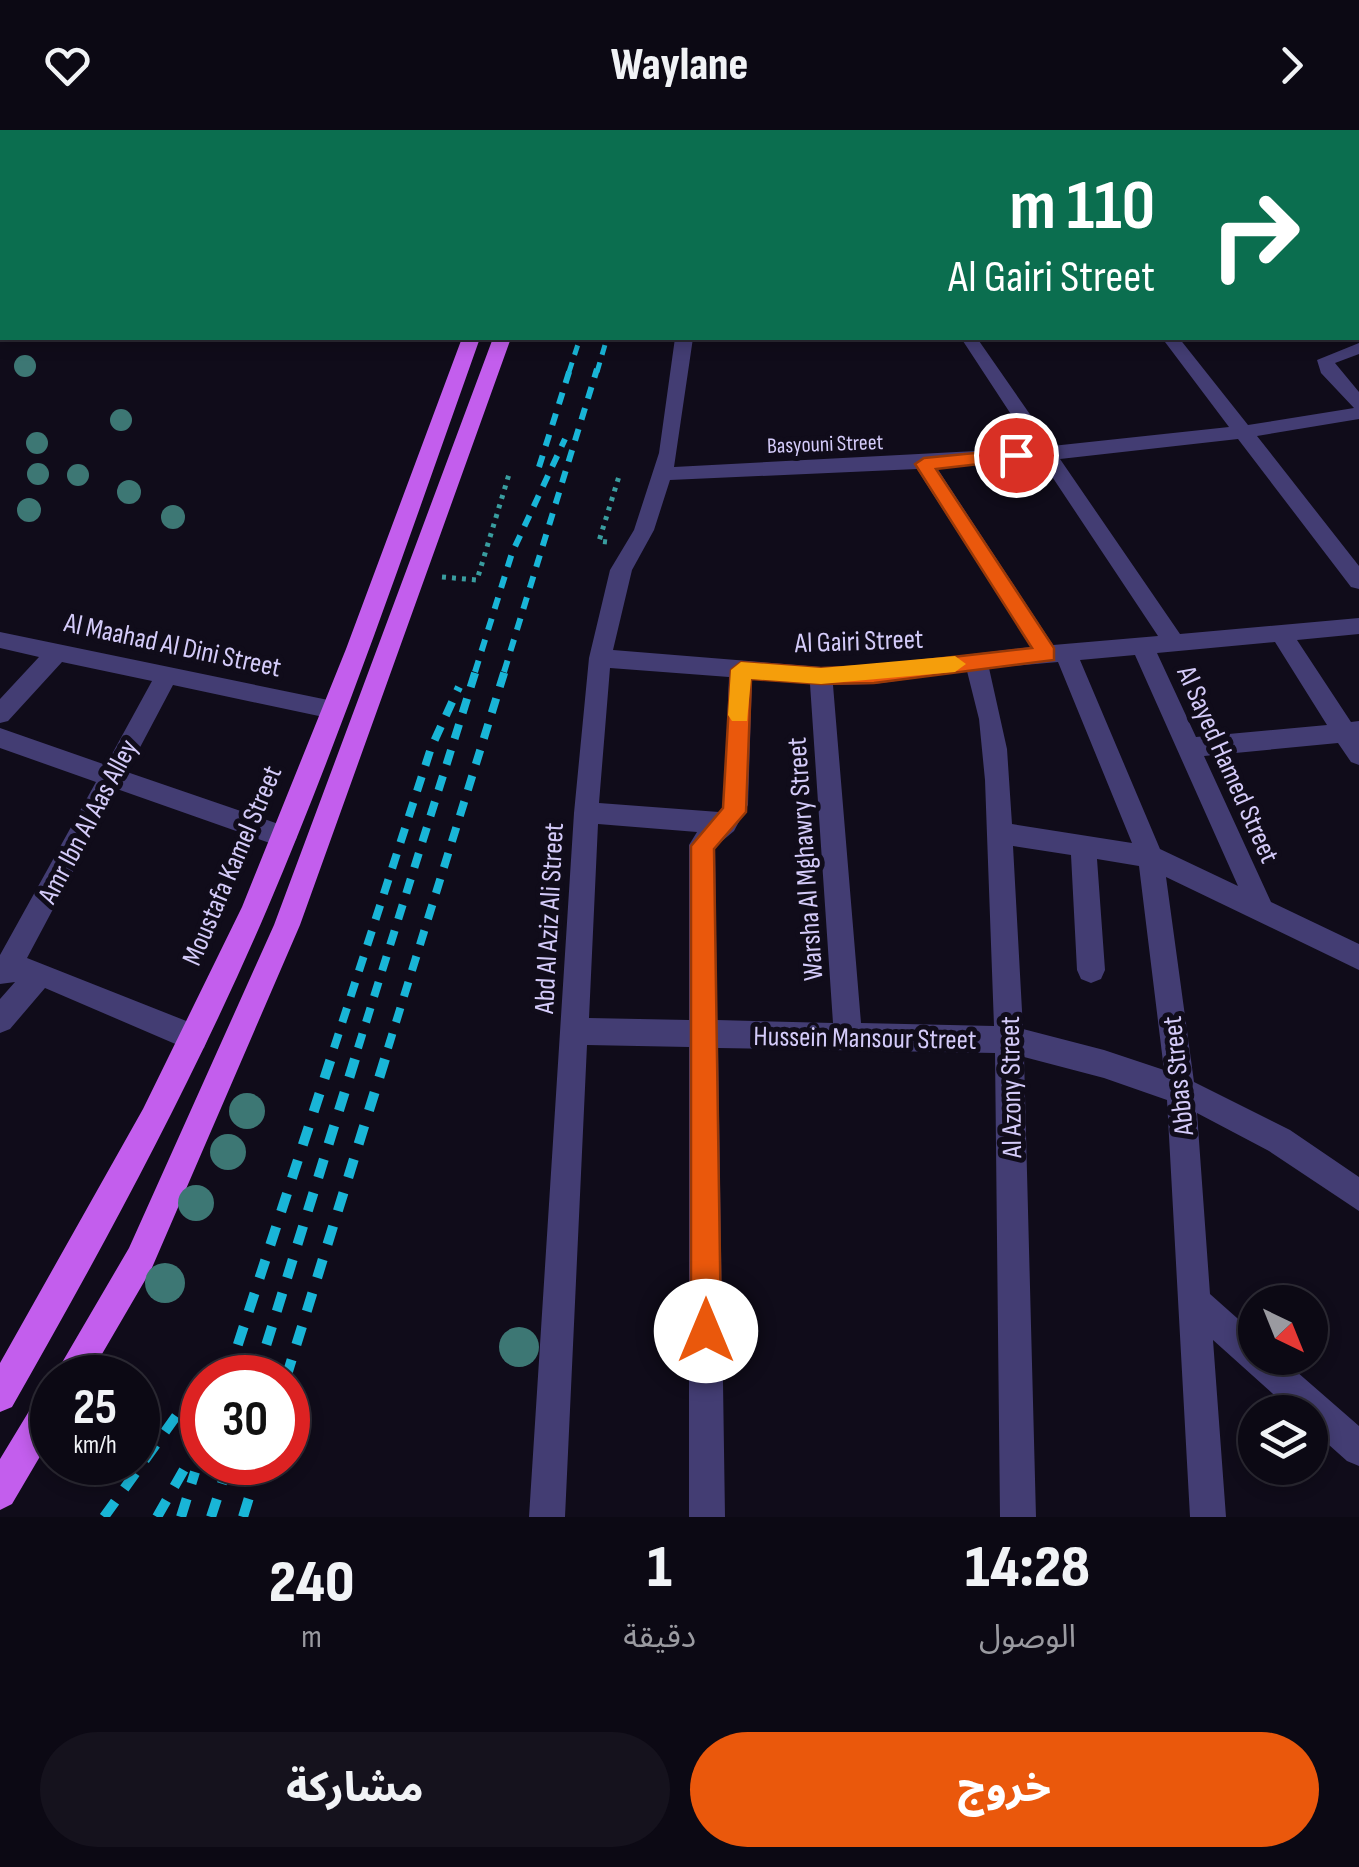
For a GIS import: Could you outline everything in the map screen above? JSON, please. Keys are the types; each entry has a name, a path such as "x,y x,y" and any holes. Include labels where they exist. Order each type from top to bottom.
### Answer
{"main road":[{"name":"Moustafa Kamel Street","path":"0,1395 99,1225 194,1038 284,837 470,340"},
{"path":"83,1355 140,1258 286,925 501,340"},
{"path":"452,388 483,390"},
{"path":"376,592 406,594"},
{"path":"0,1492 30,1442"}],"street":[{"name":"Abd Al Aziz Ali Street","path":"548,1517 586,813 600,658 621,570 644,530 664,474 684,340"},
{"path":"971,340 1174,642"},
{"path":"1172,340 1359,581"},
{"path":"1359,348 1326,360 1326,369 1359,403"},
{"name":"Basyouni Street","path":"664,474 924,464 1247,434 1359,413"},
{"name":"Abbas Street","path":"924,464 1056,653 1151,857 1181,1090 1208,1517"},
{"name":"Al Gairi Street","path":"600,658 821,676 891,673 1142,644 1359,626"},
{"path":"1282,633 1352,732 1359,755"},
{"name":"Al Maahad Al Dini Street","path":"0,640 333,710"},
{"name":"Al Sayed Hamed Street","path":"1142,644 1261,909"},
{"path":"0,714 59,650"},
{"name":"Al Azony Street","path":"975,661 986,689 992,728 1010,1040 1018,1517"},
{"path":"706,1517 702,846 726,822 736,804 741,670"},
{"name":"Amr Ibn Al Aas Alley","path":"3,970 168,673"},
{"name":"Warsha Al Mghawry Street","path":"821,676 848,1037"},
{"path":"1188,748 1352,732"},
{"path":"0,738 284,837"},
{"path":"586,813 726,822"},
{"path":"999,833 1151,857 1359,957"},
{"path":"1083,845 1091,970"},
{"path":"3,970 41,973 194,1038"},
{"path":"0,1020 41,973"},
{"name":"Hussein Mansour Street","path":"574,1031 1010,1040 1117,1066 1181,1090 1284,1143 1358,1193"},
{"path":"1194,1302 1238,1341"},
{"path":"1276,1375 1359,1449"}],"path":[{"path":"477,580 510,470"},
{"path":"599,541 620,473"}],"railway":[{"path":"569,372 579,340"},
{"path":"597,372 606,340"},
{"path":"539,467 570,369"},
{"path":"504,672 597,369"},
{"path":"475,672 512,553 565,439"},
{"path":"358,1048 476,670"},
{"path":"388,1048 505,670"},
{"path":"334,1048 431,748 459,687"},
{"path":"234,1355 335,1046"},
{"path":"263,1355 359,1046"},
{"path":"293,1355 389,1046"},
{"path":"104,1517 180,1411"},
{"path":"157,1517 180,1477"},
{"path":"181,1517 191,1485"},
{"path":"211,1517 221,1485"},
{"path":"243,1517 253,1485"}],"slow traffic":[{"path":"739,715 741,670 821,676 925,670 955,664"}],"route":[{"path":"706,1331 702,846 710,834 731,818 736,804 741,670 821,676 874,674 1046,654 924,464 1016,455"}]}
